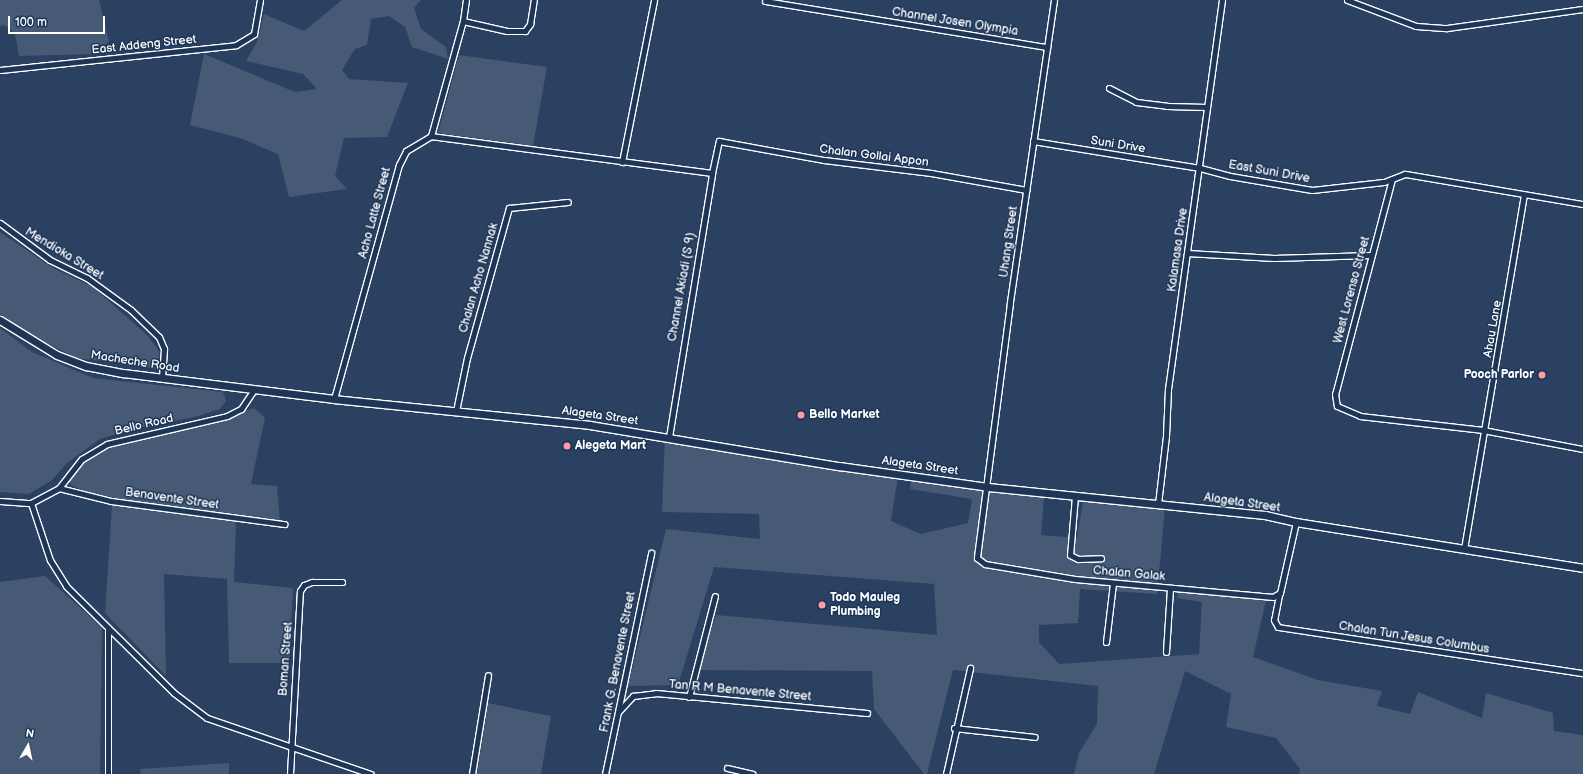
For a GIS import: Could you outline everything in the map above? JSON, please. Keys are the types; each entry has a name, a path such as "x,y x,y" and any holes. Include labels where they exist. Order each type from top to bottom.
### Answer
{"main road":[{"name":"Macheche Road","path":"0,320 44,348 86,366 254,390"},
{"name":"Alageta Street","path":"254,390 564,422 669,436 840,466 988,487 1265,515 1296,522 1583,568"}],"street":[{"name":"East Addeng Street","path":"0,70 236,45 254,34 260,0"},
{"path":"466,0 463,21 431,136 712,173"},
{"path":"463,21 507,31 525,31 530,24 534,0"},
{"path":"622,162 654,0"},
{"name":"Uhang Street","path":"988,487 1026,190 1054,0"},
{"name":"Kalamasa Drive","path":"1158,504 1166,436 1168,389 1200,168 1206,107 1222,0"},
{"path":"1347,0 1416,26 1447,28 1583,9"},
{"name":"Channel Josen Olympia","path":"765,1 1047,48"},
{"path":"1109,88 1136,102 1167,106 1206,107"},
{"name":"Acho Latte Street","path":"334,399 398,165 406,151 431,136"},
{"name":"Channel Akiadi (S 9)","path":"669,436 712,173 720,141"},
{"name":"Chalan Gollai Appon","path":"720,141 824,160 936,173 1026,190"},
{"name":"Suni Drive","path":"1033,141 1200,168"},
{"name":"East Suni Drive","path":"1200,168 1230,176 1312,190 1384,182 1405,174 1524,195"},
{"name":"West Lorenso Street","path":"1392,179 1335,394 1337,406 1360,416 1483,430"},
{"path":"1524,195 1583,204"},
{"name":"Ahau Lane","path":"1464,549 1483,430 1507,305 1524,195"},
{"name":"Chalan Acho Nannak","path":"456,411 467,358 510,208 568,202"},
{"name":"Mendioka Street","path":"0,223 50,260 87,278 130,310 160,337 164,349 162,377"},
{"path":"1187,253 1274,258 1371,255"},
{"name":"Bello Road","path":"31,504 58,488 82,459 107,444 228,416 241,409 254,390"},
{"path":"1483,430 1583,449"},
{"name":"Chalan Galak","path":"988,487 977,552 981,562 1041,574 1113,583 1273,597 1280,593"},
{"name":"Benavente Street","path":"58,488 111,501 284,524"},
{"path":"1076,496 1070,555 1078,559 1100,558"},
{"path":"0,501 31,504 50,560 66,586 174,694 207,718 291,748 371,774"},
{"path":"1280,593 1296,522"},
{"name":"Frank G. Benavente Street","path":"605,774 651,553"},
{"name":"Boman Street","path":"290,774 300,591 304,585 312,582 342,582"},
{"path":"1106,642 1113,583"},
{"path":"1166,652 1170,588"},
{"name":"Chalan Tun Jesus Columbus","path":"1280,593 1274,620 1278,627 1583,673"},
{"path":"689,697 715,596"},
{"path":"108,628 108,774"},
{"path":"946,774 954,728 970,668"},
{"path":"472,774 488,675"},
{"name":"Tan R M Benavente Street","path":"619,711 628,699 638,694 744,699 867,713"},
{"path":"954,728 1035,737"},
{"path":"727,768 752,774"}],"shaded area":[{"path":"0,0 99,0 109,42 95,54 19,56 15,34 5,25 0,26"},
{"path":"342,0 421,0 414,8 421,29 446,47 448,59 412,47 405,27 389,16 371,19 367,45 355,49 342,70 349,79 408,83 387,137 344,138 335,176 347,189 289,197 278,154 240,138 190,125 204,54 295,92 317,89 303,74 246,61 257,42 264,14 304,31"},
{"path":"459,55 547,67 533,146 438,133"},
{"path":"0,232 53,268 93,287 148,336 159,351 159,369 77,358 34,337 0,314"},
{"path":"0,328 32,352 93,378 223,392 226,401 220,409 195,417 139,428 100,439 67,463 52,480 29,494 0,492"},
{"path":"254,408 265,418 251,484 277,486 280,521 132,502 85,491 71,485 68,477 77,465 107,444 129,442"},
{"path":"665,436 898,476 891,521 921,534 968,523 972,499 910,489 911,480 1044,498 1041,535 1077,538 1083,501 1165,509 1157,594 1080,589 1078,623 1039,625 1039,642 1059,664 1199,654 1202,602 1177,598 1178,590 1266,600 1253,657 1318,680 1382,691 1377,706 1410,714 1418,692 1482,718 1486,693 1553,713 1554,731 1583,735 1583,774 1299,774 1300,769 1276,738 1226,727 1231,694 1185,671 1154,774 1074,774 1079,753 1097,724 1098,686 953,670 927,774 924,774 874,709 872,671 698,670 716,615 937,635 934,584 714,567 678,685 628,686 666,529 760,539 759,514 662,512"},
{"path":"112,505 234,520 236,525 234,582 293,588 289,663 229,663 227,579 164,574 166,676 105,613"},
{"path":"45,576 102,627 100,774 0,774 0,582"},
{"path":"488,703 551,716 541,774 477,774"},
{"path":"229,763 229,774 141,774 140,769"}],"place":[{"name":"Pooch Parlor","path":"1542,375"},
{"name":"Bello Market","path":"801,415"},
{"name":"Alegeta Mart","path":"567,446"},
{"name":"Todo Mauleg Plumbing","path":"822,605"}]}
